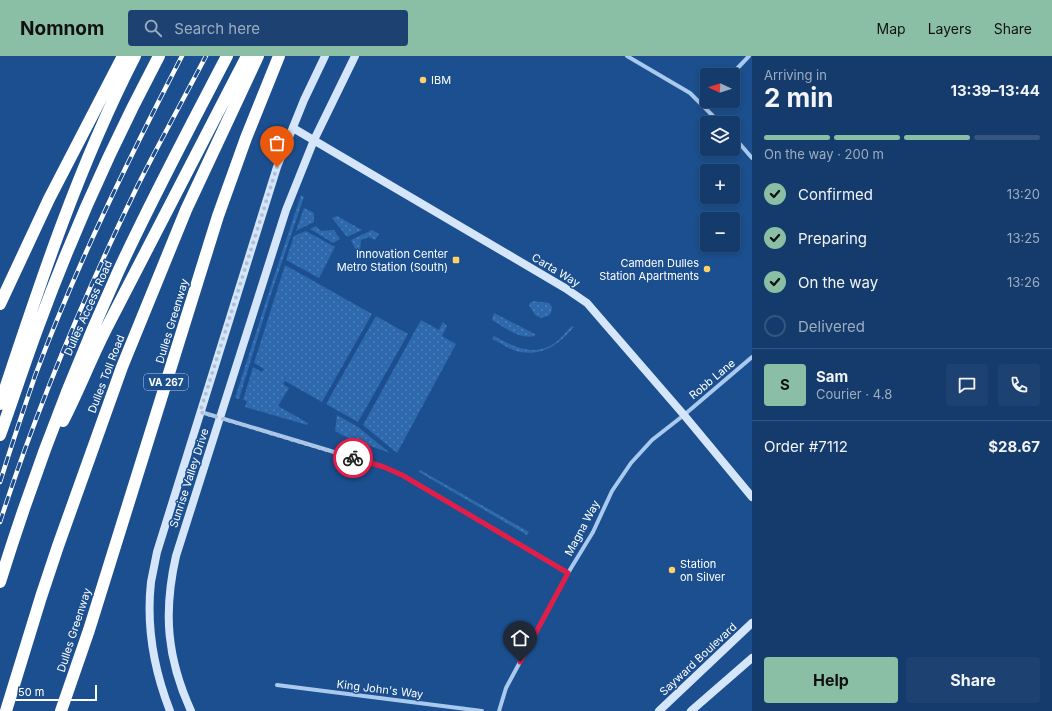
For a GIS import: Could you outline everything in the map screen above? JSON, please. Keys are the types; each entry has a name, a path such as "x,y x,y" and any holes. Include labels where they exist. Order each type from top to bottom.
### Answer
{"highway":[{"path":"0,304 52,192 123,56"},
{"path":"0,404 72,196 101,125 136,56"},
{"path":"0,435 38,326 69,250 102,174 158,56"},
{"name":"Dulles Access Road","path":"0,582 37,472 85,346 155,195 227,56"},
{"path":"37,472 74,400 85,372 107,327 247,56"},
{"name":"Dulles Toll Road","path":"6,711 62,532 124,361 186,210 258,56"},
{"name":"Dulles Greenway","path":"61,711 89,630 218,216 246,138 279,56"}],"main road":[{"name":"Sunrise Valley Drive","path":"170,711 158,676 150,630 151,582 157,552 277,167 304,100 325,56"},
{"name":"Sunrise Valley Drive","path":"191,711 178,679 172,654 168,626 169,593 172,574 274,244 286,210 314,140 355,56"},
{"name":"Carta Way","path":"293,128 558,284 587,303 684,415 752,497"},
{"name":"Sayward Boulevard","path":"659,711 752,623"},
{"path":"691,711 752,658"}],"street":[{"path":"627,56 690,94 700,104"},
{"path":"738,68 749,56"},
{"path":"704,108 713,116"},
{"path":"740,144 752,158"},
{"name":"Robb Lane","path":"684,415 752,357"},
{"path":"200,412 384,467 407,478 568,573"},
{"name":"Magna Way","path":"499,711 506,688 568,573 593,532 612,492 631,463 652,440 684,415"},
{"name":"King John's Way","path":"277,685 482,711"}],"shaded area":[{"path":"301,195 304,197 270,297 239,399 235,398 268,295"},
{"path":"304,208 314,213 314,222 296,231"},
{"path":"337,216 362,230 347,237 332,218"},
{"path":"316,226 321,231 334,230 340,239 333,243 310,229"},
{"path":"372,230 379,234 375,240 369,237 361,240 360,251 357,253 351,240"},
{"path":"306,231 335,247 319,278 286,260 294,236"},
{"path":"285,265 372,314 322,402 285,381 283,384 289,388 278,406 308,423 307,425 245,407 247,401 243,400 253,367 262,372 264,369 254,363"},
{"path":"535,301 549,303 552,307 551,313 548,316 541,318 535,315 529,305 531,302"},
{"path":"494,313 535,334 535,336 529,337 518,335 507,329 492,320"},
{"path":"376,316 408,334 358,422 326,404"},
{"path":"421,320 439,330 443,322 447,326 442,336 456,344 397,453 363,425"},
{"path":"572,326 574,327 563,339 544,350 536,352 529,353 516,351 492,339 494,336 517,347 532,350 540,349 548,347 556,342"},
{"path":"337,415 358,427 390,453 348,438 335,431"},
{"path":"420,470 529,532 527,535 419,472"}],"railway":[{"path":"0,482 35,376 85,254 142,134 182,56"},
{"path":"0,522 14,479 62,352 98,269 137,187 206,56"}],"way so far":[{"path":"277,167 200,412 353,458"}],"place":[{"name":"IBM","path":"423,80"},
{"name":"Innovation Center Metro Station (South)","path":"456,260"},
{"name":"Camden Dulles Station Apartments","path":"707,269"},
{"name":"Station on Silver","path":"672,570"}],"route":[{"path":"353,458 384,467 402,475 568,573 520,662"}]}
